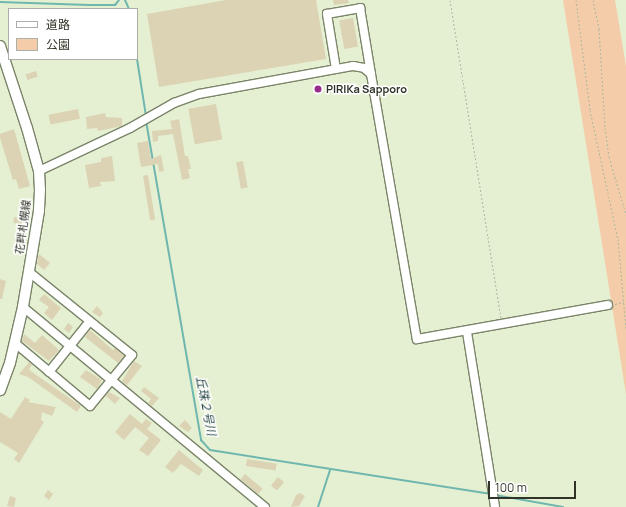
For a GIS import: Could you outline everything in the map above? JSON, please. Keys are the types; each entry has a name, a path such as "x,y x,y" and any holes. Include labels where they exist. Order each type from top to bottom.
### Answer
{"main road":[{"name":"花畔札幌線","path":"0,46 39,171 39,211 23,307 15,343 0,390"}],"street":[{"path":"336,69 327,14 360,8 417,339 467,332 502,324 608,305"},
{"path":"39,171 146,120 174,103 199,94 353,66 364,68 371,74"},
{"path":"15,343 90,406 132,355 29,272"},
{"path":"23,307 265,507"},
{"path":"49,372 90,321"},
{"path":"467,332 495,507"}],"path":[{"path":"450,0 502,324"},
{"path":"576,0 590,110 618,239 626,328"},
{"path":"593,0 600,46 604,128 609,157 626,214"},
{"path":"608,305 624,302"}],"green space":[{"path":"563,0 615,0 626,66 626,394"}],"building":[{"path":"226,0 316,0 326,59 159,87 147,14"},
{"path":"333,0 348,0 349,3 334,5"},
{"path":"353,18 358,47 344,49 339,20"},
{"path":"36,71 38,77 27,80 26,74"},
{"path":"216,104 222,139 195,144 188,109"},
{"path":"78,109 80,119 50,125 49,115"},
{"path":"105,113 106,117 122,118 122,126 98,131 97,128 87,129 86,117"},
{"path":"179,119 185,156 188,156 191,169 188,169 190,178 182,180 173,134 158,136 158,141 153,142 152,131 172,129 170,121"},
{"path":"14,129 30,186 19,189 16,179 13,180 0,138 0,134"},
{"path":"148,141 151,159 161,155 164,171 159,172 158,164 141,167 137,143"},
{"path":"112,156 115,181 100,182 101,186 89,188 85,165 101,162 101,158"},
{"path":"243,161 248,188 241,189 236,162"},
{"path":"148,175 155,219 150,220 143,176"},
{"path":"14,217 24,218 23,224 13,223"},
{"path":"39,254 50,263 44,270 37,264"},
{"path":"0,279 6,281 2,299 0,299"},
{"path":"44,294 61,308 52,320 44,313 49,307 39,300"},
{"path":"97,306 103,313 100,317 92,312"},
{"path":"68,323 73,327 69,333 64,329"},
{"path":"90,330 113,350 115,348 124,356 118,363 85,337"},
{"path":"24,334 35,343 42,335 59,350 49,361 22,341"},
{"path":"134,361 142,366 127,385 122,381"},
{"path":"29,362 32,365 29,369 32,372 81,406 77,412 28,377 19,374"},
{"path":"86,370 102,380 97,389 80,377"},
{"path":"144,387 159,398 152,406 148,403 151,399 141,391"},
{"path":"109,392 120,398 115,404 106,396"},
{"path":"25,397 30,400 28,402 56,407 52,416 42,412 41,420 44,422 19,463 14,459 18,453 0,442 0,412 11,419"},
{"path":"130,414 142,424 146,419 152,423 147,429 161,440 148,456 139,450 149,438 135,427 124,440 115,432"},
{"path":"185,420 192,428 188,432 179,426"},
{"path":"179,450 203,470 199,476 181,464 173,473 165,467"},
{"path":"247,459 277,464 276,471 246,466"},
{"path":"245,474 263,489 258,494 241,479"},
{"path":"278,477 284,482 277,491 271,485"},
{"path":"48,490 53,494 49,500 44,496"},
{"path":"300,493 305,496 299,506 291,507 296,495"},
{"path":"10,496 16,498 14,507 7,506"}],"waterway":[{"path":"0,2 115,5 119,0"},
{"name":"丘珠２号川","path":"125,0 129,8"},
{"name":"丘珠２号川","path":"137,60 146,116"},
{"name":"丘珠２号川","path":"146,121 201,440 210,450 490,494"},
{"path":"318,507 330,470"},
{"name":"丘珠２号川","path":"495,495 563,507"}],"place":[{"name":"PIRIKa Sapporo","path":"318,89"}]}
